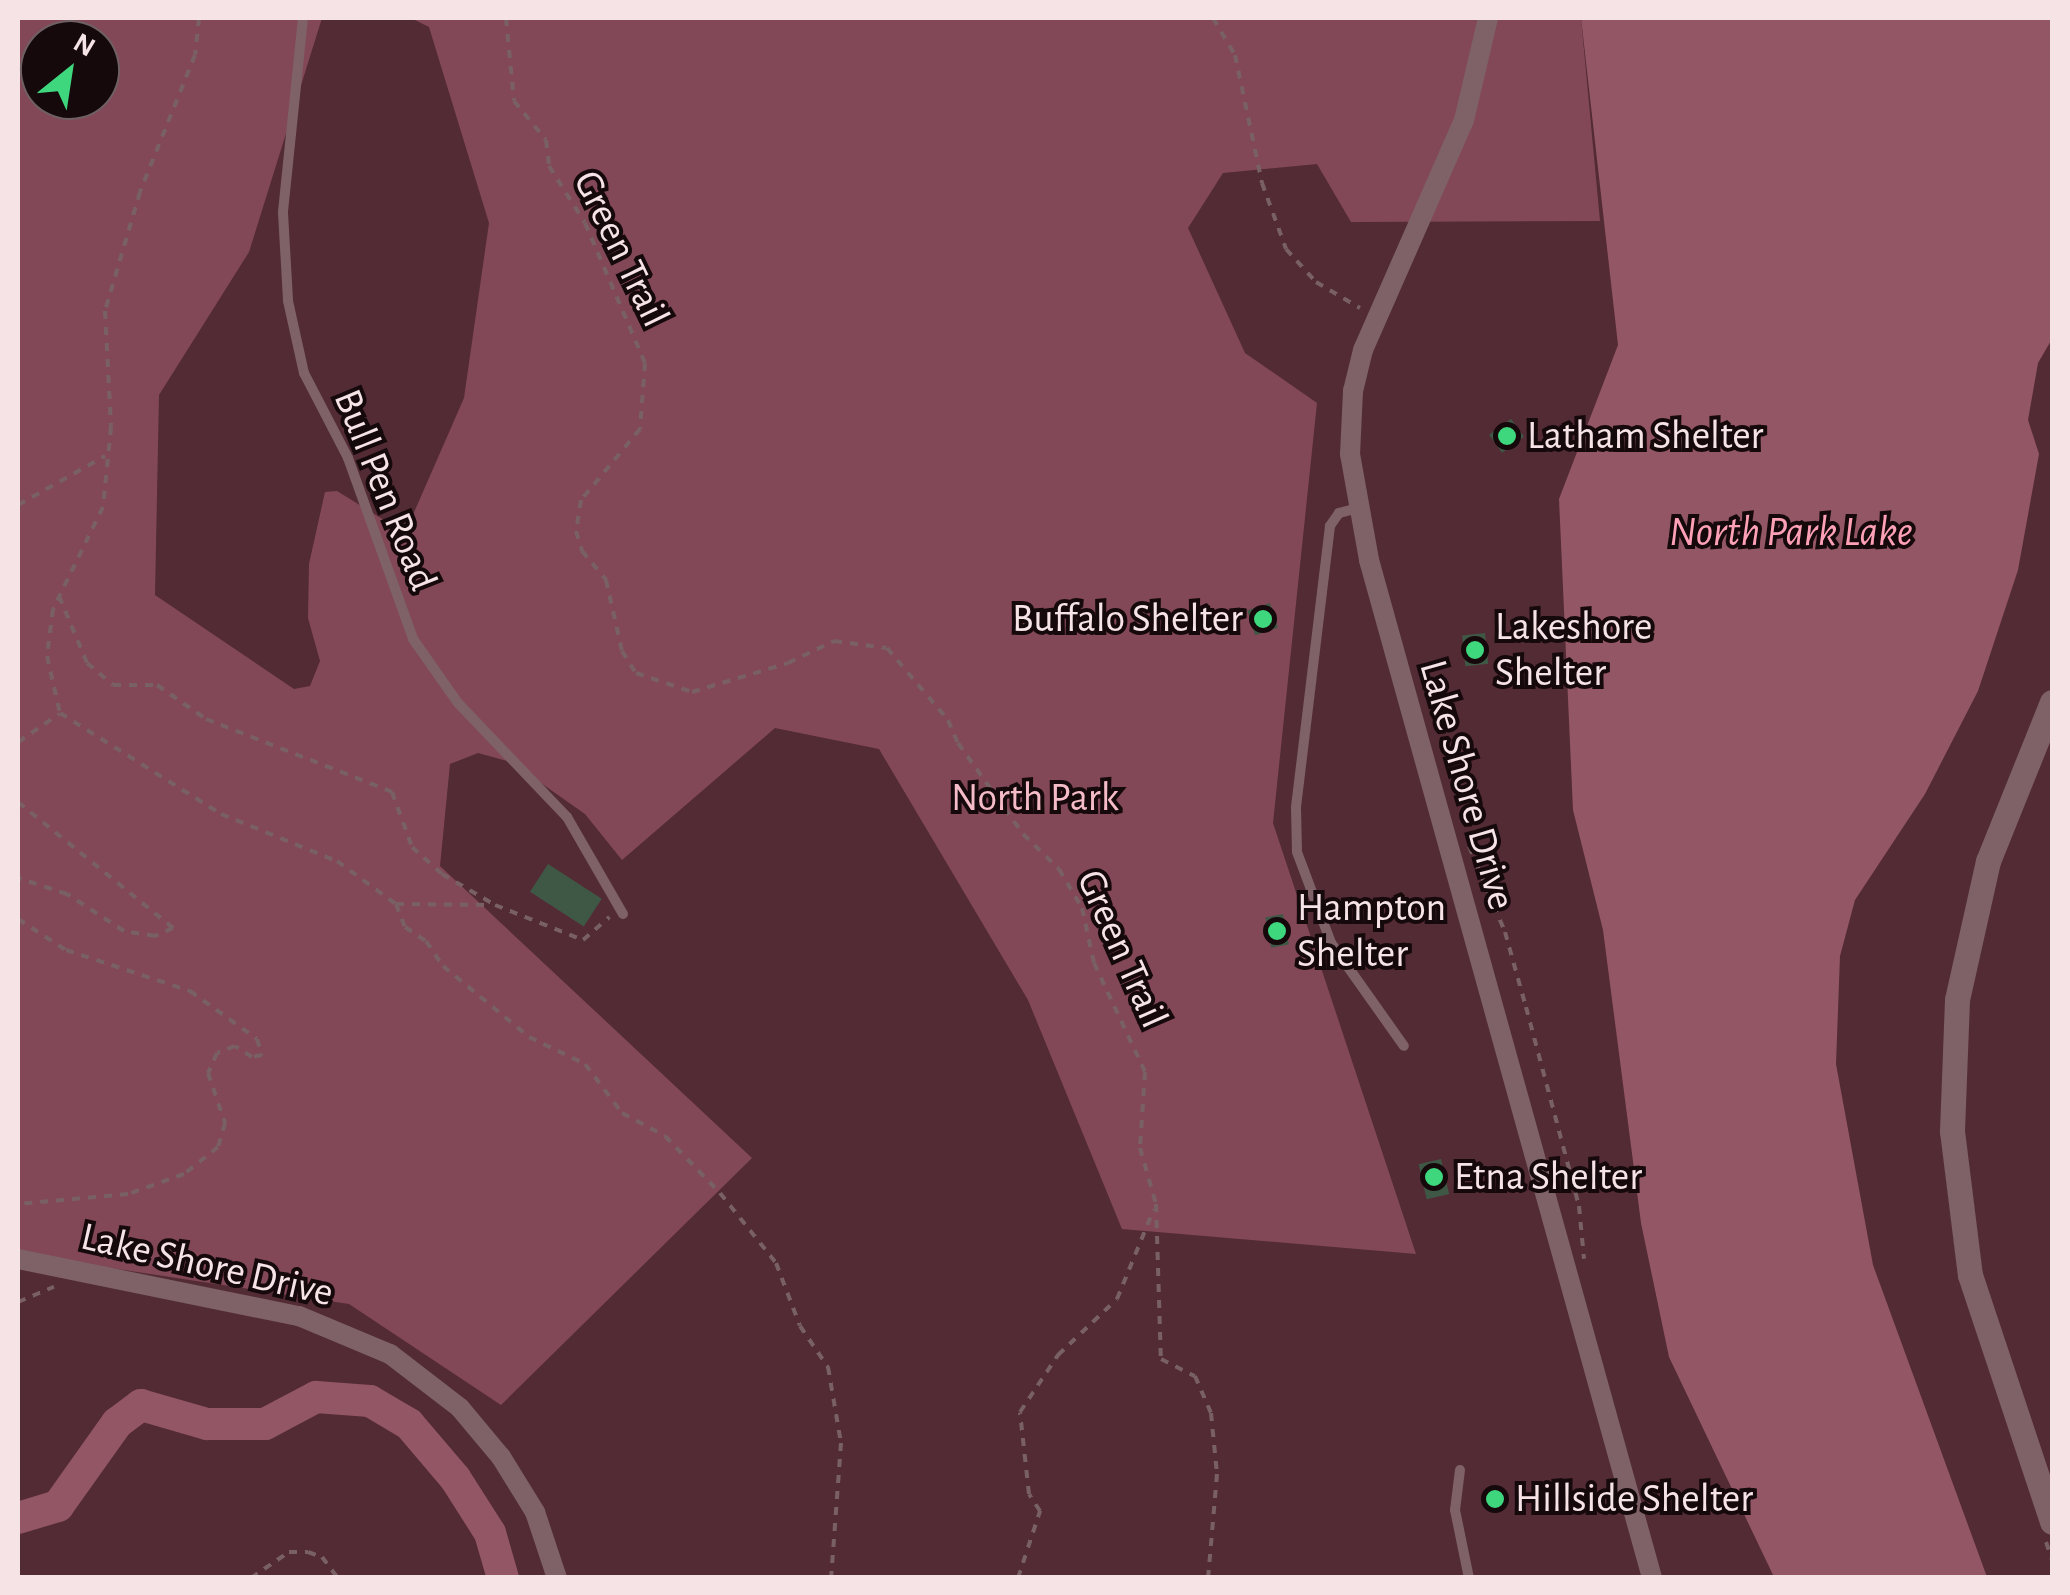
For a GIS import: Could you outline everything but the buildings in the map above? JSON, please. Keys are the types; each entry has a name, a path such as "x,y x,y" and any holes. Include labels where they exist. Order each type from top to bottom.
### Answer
{"street":[{"name":"Lake Shore Drive","path":"1488,18 1464,120 1375,318 1353,392 1350,454 1358,508 1652,1578"},
{"path":"2049,1531 1970,1276 1952,1132 1957,1000 1988,861 2052,702"},
{"name":"Lake Shore Drive","path":"18,1259 299,1316 390,1354 460,1408 502,1457 535,1512 557,1578"}],"lane":[{"name":"Bull Pen Road","path":"303,18 284,156 284,228 288,301 304,373 348,458 413,639 458,703 567,817 621,911"},
{"path":"1358,508 1338,514 1330,526 1300,771 1297,852 1332,943 1404,1046"},
{"path":"1460,1470 1455,1510 1469,1578"}],"path":[{"path":"199,18 195,54 140,192 105,311 107,454 103,508 53,609 47,656 60,713 221,814 337,861 396,904 405,926 426,941 443,966 529,1037 585,1064 622,1113 665,1136 776,1263 800,1326 828,1367 842,1442 831,1578"},
{"name":"Green Trail","path":"506,18 514,101 546,140 549,166 585,223 644,363 640,429 581,500 576,531 606,580 622,650 636,673 692,692 788,663 834,641 887,648 902,660 1082,908 1094,963 1145,1072 1140,1148 1156,1204 1161,1359 1194,1376 1211,1413 1217,1474 1208,1578"},
{"path":"1213,18 1235,55 1262,183 1286,249 1316,282 1375,318"},
{"path":"18,505 107,454"},
{"path":"59,596 87,663 113,685 157,685 206,719 392,792 412,847 442,874 496,905 584,940 621,911"},
{"path":"18,742 60,713"},
{"path":"18,802 173,928 155,936 124,930 67,894 18,878"},
{"path":"1466,842 1489,888 1526,1007 1579,1206 1583,1265"},
{"path":"396,904 496,905"},
{"path":"18,919 66,950 190,991 257,1040 262,1054 252,1057 235,1046 217,1052 208,1074 225,1123 218,1146 184,1174 128,1194 18,1204"},
{"path":"1018,1578 1040,1511 1030,1494 1020,1412 1058,1356 1117,1299 1156,1204"},
{"path":"18,1302 59,1283"},
{"path":"2049,1531 2052,1560"},
{"path":"251,1578 289,1552 322,1557 338,1578"}],"green space":[{"name":"North Park","path":"18,18 2052,18 2052,1577 18,1577"},
{"path":"18,18 322,18 249,252 159,395 155,595 294,689 310,686 320,661 308,618 309,564 325,492 337,491 405,533 464,398 489,223 429,27 411,18 1581,18 1600,221 1351,222 1317,164 1223,173 1188,228 1245,353 1317,403 1273,823 1416,1254 1122,1229 1028,1000 879,749 775,728 622,860 585,814 511,762 478,753 450,764 440,866 752,1158 501,1405 349,1304 18,1254"}],"water":[{"name":"North Park Lake","path":"1581,18 2052,18 2052,339 2038,363 2028,420 2039,454 2018,570 1978,691 1925,794 1855,900 1840,956 1836,1064 1873,1265 1987,1577 1774,1577 1669,1357 1641,1223 1603,930 1573,810 1559,499 1618,345"}],"waterway":[{"path":"18,1518 58,1506 117,1423 141,1405 207,1424 265,1424 316,1397 370,1401 409,1424 455,1478 490,1533 503,1578"}],"place":[{"name":"Latham Shelter","path":"1507,436"},
{"name":"Buffalo Shelter","path":"1263,619"},
{"name":"Lakeshore Shelter","path":"1475,650"},
{"name":"Hampton Shelter","path":"1277,931"},
{"name":"Etna Shelter","path":"1434,1177"},
{"name":"Hillside Shelter","path":"1495,1499"}]}
